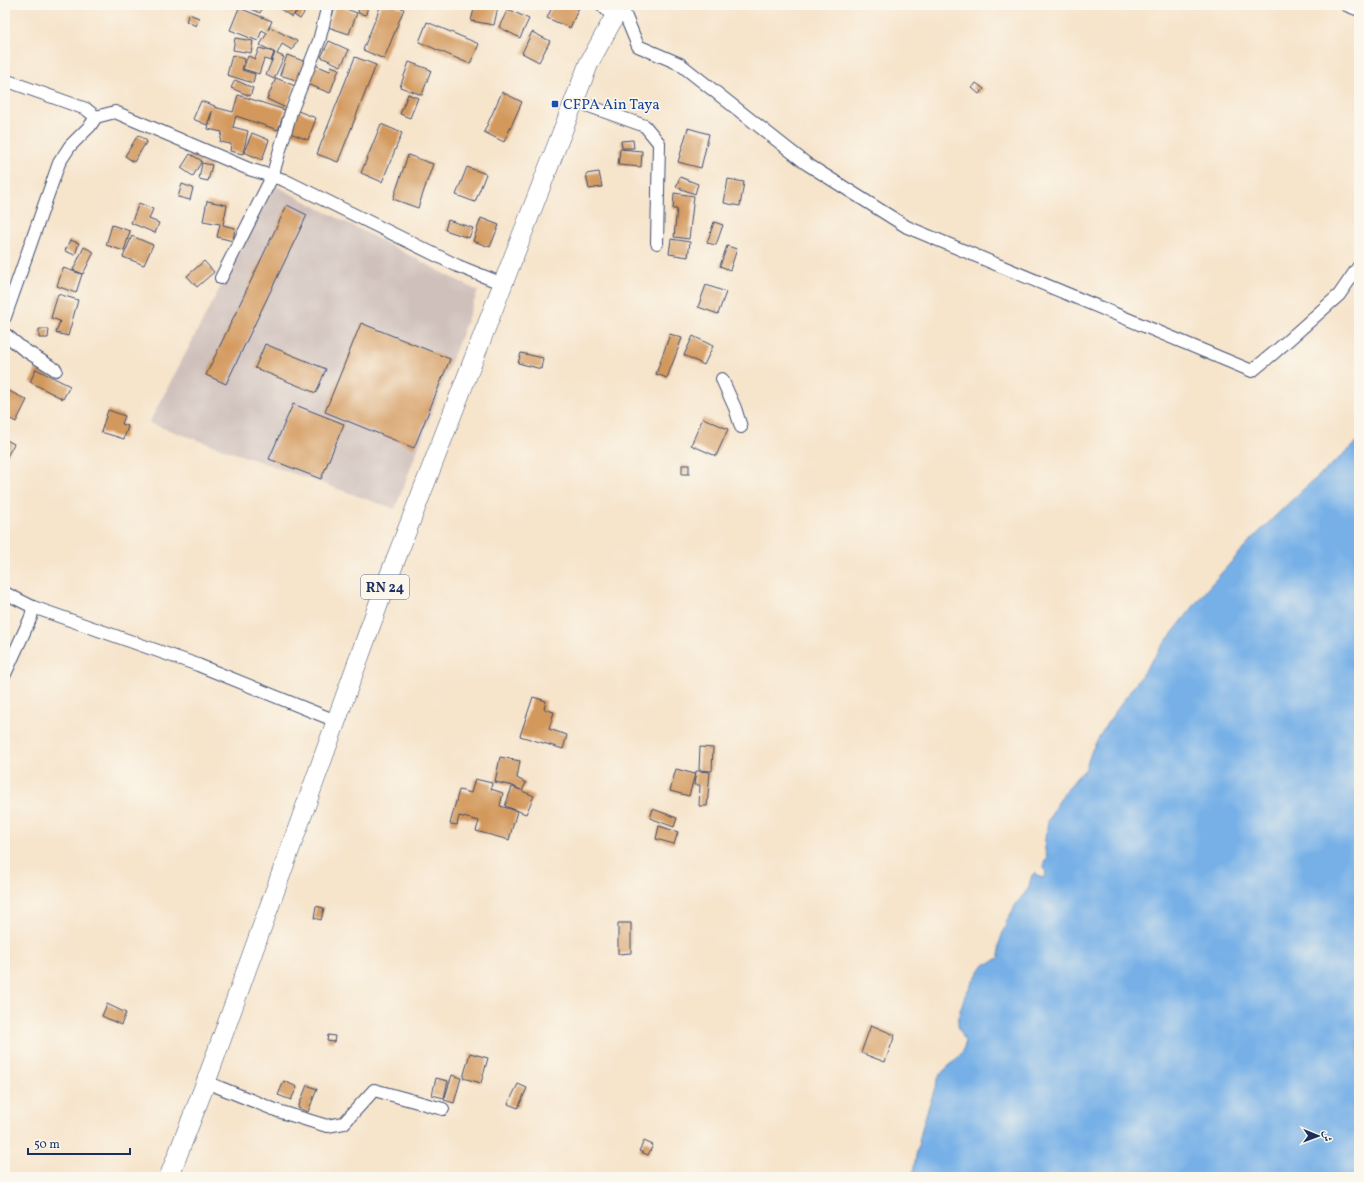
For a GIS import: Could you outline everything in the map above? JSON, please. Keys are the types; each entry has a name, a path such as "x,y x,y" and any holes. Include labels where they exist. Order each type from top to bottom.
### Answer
{"main road":[{"name":"RN 24","path":"169,1177 206,1082 381,597 589,63 613,9"}],"street":[{"path":"221,278 272,177 291,112 319,41 328,5"},
{"path":"1346,5 1359,10"},
{"path":"613,9 638,46 680,64 807,164 907,227 1252,371 1338,295 1359,266"},
{"path":"5,80 86,109 96,117"},
{"path":"575,101 644,126 659,143 657,244"},
{"path":"5,317 59,163 70,146 90,126 96,117 115,112 249,169 284,180 458,266 503,284"},
{"path":"5,334 22,349 56,370"},
{"path":"722,379 735,408 741,428"},
{"path":"5,593 33,607 198,665 336,721"},
{"path":"5,674 31,617 33,607"},
{"path":"206,1082 278,1111 327,1126 344,1123 374,1090 443,1109"}],"shaded area":[{"path":"274,185 478,291 395,509 149,423"}],"water":[{"path":"1359,441 1359,1177 912,1177 928,1107 937,1082 942,1073 960,1056 965,1044 958,1025 963,1001 984,964 991,963 1000,957 999,944 1006,923 1016,904 1028,889 1032,875 1035,873 1042,878 1045,876 1046,871 1044,868 1044,863 1047,858 1045,839 1048,822 1055,807 1064,793 1085,770 1092,750 1106,725 1163,645 1208,588 1254,537 1298,494"}],"building":[{"path":"243,5 264,5 260,13"},
{"path":"274,5 300,5 292,17"},
{"path":"336,5 357,13 349,34 328,27"},
{"path":"359,5 368,5 366,15 358,13"},
{"path":"381,5 394,5 404,9 384,59 363,50"},
{"path":"475,5 490,5 498,7 494,25 471,21"},
{"path":"553,5 580,5 570,28 547,18"},
{"path":"301,6 306,10 300,19 294,15"},
{"path":"239,8 272,21 268,30 270,27 297,41 292,50 282,44 277,54 284,57 274,79 266,75 275,53 260,45 267,33 262,30 258,41 230,30"},
{"path":"508,9 529,19 520,38 499,27"},
{"path":"189,14 199,18 196,26 186,21"},
{"path":"427,22 479,44 470,64 419,42"},
{"path":"532,32 550,41 539,62 522,53"},
{"path":"235,38 253,41 251,53 233,50"},
{"path":"329,41 349,50 341,66 321,57"},
{"path":"259,48 274,52 271,61 264,59 259,74 243,69 248,56 255,59"},
{"path":"232,55 245,59 242,70 255,74 253,83 227,75"},
{"path":"287,55 306,62 299,81 280,75"},
{"path":"355,57 376,65 338,162 317,154"},
{"path":"409,62 431,70 422,95 400,87"},
{"path":"315,65 330,71 331,66 339,69 330,93 307,84"},
{"path":"276,78 295,86 286,108 267,99"},
{"path":"235,80 253,88 250,96 231,88"},
{"path":"976,83 984,89 979,94 972,88"},
{"path":"502,92 522,102 504,142 484,132"},
{"path":"408,94 418,98 410,118 400,114"},
{"path":"238,95 285,110 278,130 236,116 233,127 248,131 243,154 230,151 231,144 220,142 222,132 208,129 212,111 207,125 193,119 201,101 215,106 214,107 233,112"},
{"path":"298,111 316,118 308,140 290,133"},
{"path":"381,124 402,133 382,182 361,173"},
{"path":"688,128 709,134 701,168 678,162"},
{"path":"252,133 269,140 262,160 244,152"},
{"path":"138,135 147,141 134,162 125,156"},
{"path":"633,140 634,148 622,148 621,141"},
{"path":"620,149 642,151 641,167 618,165"},
{"path":"190,154 202,161 193,176 181,168"},
{"path":"408,155 433,164 418,208 393,199"},
{"path":"202,163 212,165 208,181 199,179"},
{"path":"467,167 486,174 475,202 456,195"},
{"path":"599,172 602,187 589,189 586,174"},
{"path":"680,177 698,184 695,194 676,187"},
{"path":"728,179 744,182 740,206 724,203"},
{"path":"182,184 193,188 190,200 178,197"},
{"path":"674,193 694,196 689,239 674,237 677,209 673,209"},
{"path":"207,201 227,205 223,225 235,228 233,241 217,237 220,224 203,221"},
{"path":"139,203 153,209 149,219 159,223 155,233 131,223"},
{"path":"287,205 307,215 226,384 206,375"},
{"path":"481,218 499,225 490,247 473,241"},
{"path":"448,220 473,228 469,238 445,230"},
{"path":"714,222 723,225 716,245 707,243"},
{"path":"112,225 130,231 124,251 106,245"},
{"path":"132,236 153,245 144,265 123,257"},
{"path":"671,239 690,242 688,257 669,254"},
{"path":"70,240 79,243 75,255 65,251"},
{"path":"727,246 737,249 730,270 720,266"},
{"path":"84,247 94,252 83,274 73,270"},
{"path":"204,261 214,272 197,287 187,276"},
{"path":"63,268 82,274 76,293 57,286"},
{"path":"706,285 726,292 718,314 698,307"},
{"path":"58,294 78,300 68,336 56,333 60,321 51,318"},
{"path":"361,323 450,359 414,448 325,412"},
{"path":"39,329 49,329 48,338 39,338"},
{"path":"670,334 682,338 667,378 656,374"},
{"path":"693,336 713,346 704,365 684,355"},
{"path":"265,344 326,369 316,393 255,368"},
{"path":"521,353 543,358 541,369 518,363"},
{"path":"36,369 70,386 63,399 30,382"},
{"path":"7,390 27,400 16,422 5,416 5,395"},
{"path":"293,404 344,424 321,479 269,459"},
{"path":"108,410 125,416 122,424 128,426 124,439 101,432"},
{"path":"703,418 728,429 716,456 691,445"},
{"path":"5,439 14,444 5,460"},
{"path":"682,465 689,465 689,474 682,474"},
{"path":"533,697 546,701 544,709 554,712 549,729 567,735 563,749 520,736"},
{"path":"700,747 713,748 712,771 699,770"},
{"path":"500,757 520,761 517,778 526,783 522,791 534,796 526,814 505,806 512,787 521,790 513,786 495,782"},
{"path":"676,769 695,774 689,796 670,791"},
{"path":"696,771 710,772 707,806 699,806 700,785 694,785"},
{"path":"475,779 492,783 491,789 503,793 500,806 517,811 509,840 476,831 479,821 459,816 457,825 450,824 459,790 471,793"},
{"path":"653,809 677,818 674,827 650,818"},
{"path":"659,826 678,832 674,844 656,839"},
{"path":"316,906 324,908 321,920 314,918"},
{"path":"618,923 631,923 631,953 618,954"},
{"path":"107,1004 126,1013 121,1025 102,1016"},
{"path":"871,1025 895,1035 885,1062 861,1053"},
{"path":"328,1035 335,1036 334,1042 327,1041"},
{"path":"470,1053 488,1058 481,1083 463,1078"},
{"path":"452,1075 461,1078 454,1103 444,1100"},
{"path":"436,1078 448,1081 444,1098 432,1095"},
{"path":"284,1081 297,1087 291,1100 278,1095"},
{"path":"518,1084 527,1088 518,1108 508,1104"},
{"path":"307,1085 317,1089 308,1112 298,1108"},
{"path":"644,1141 653,1145 648,1155 639,1151"}],"place":[{"name":"CFPA Ain Taya","path":"555,104"}]}
